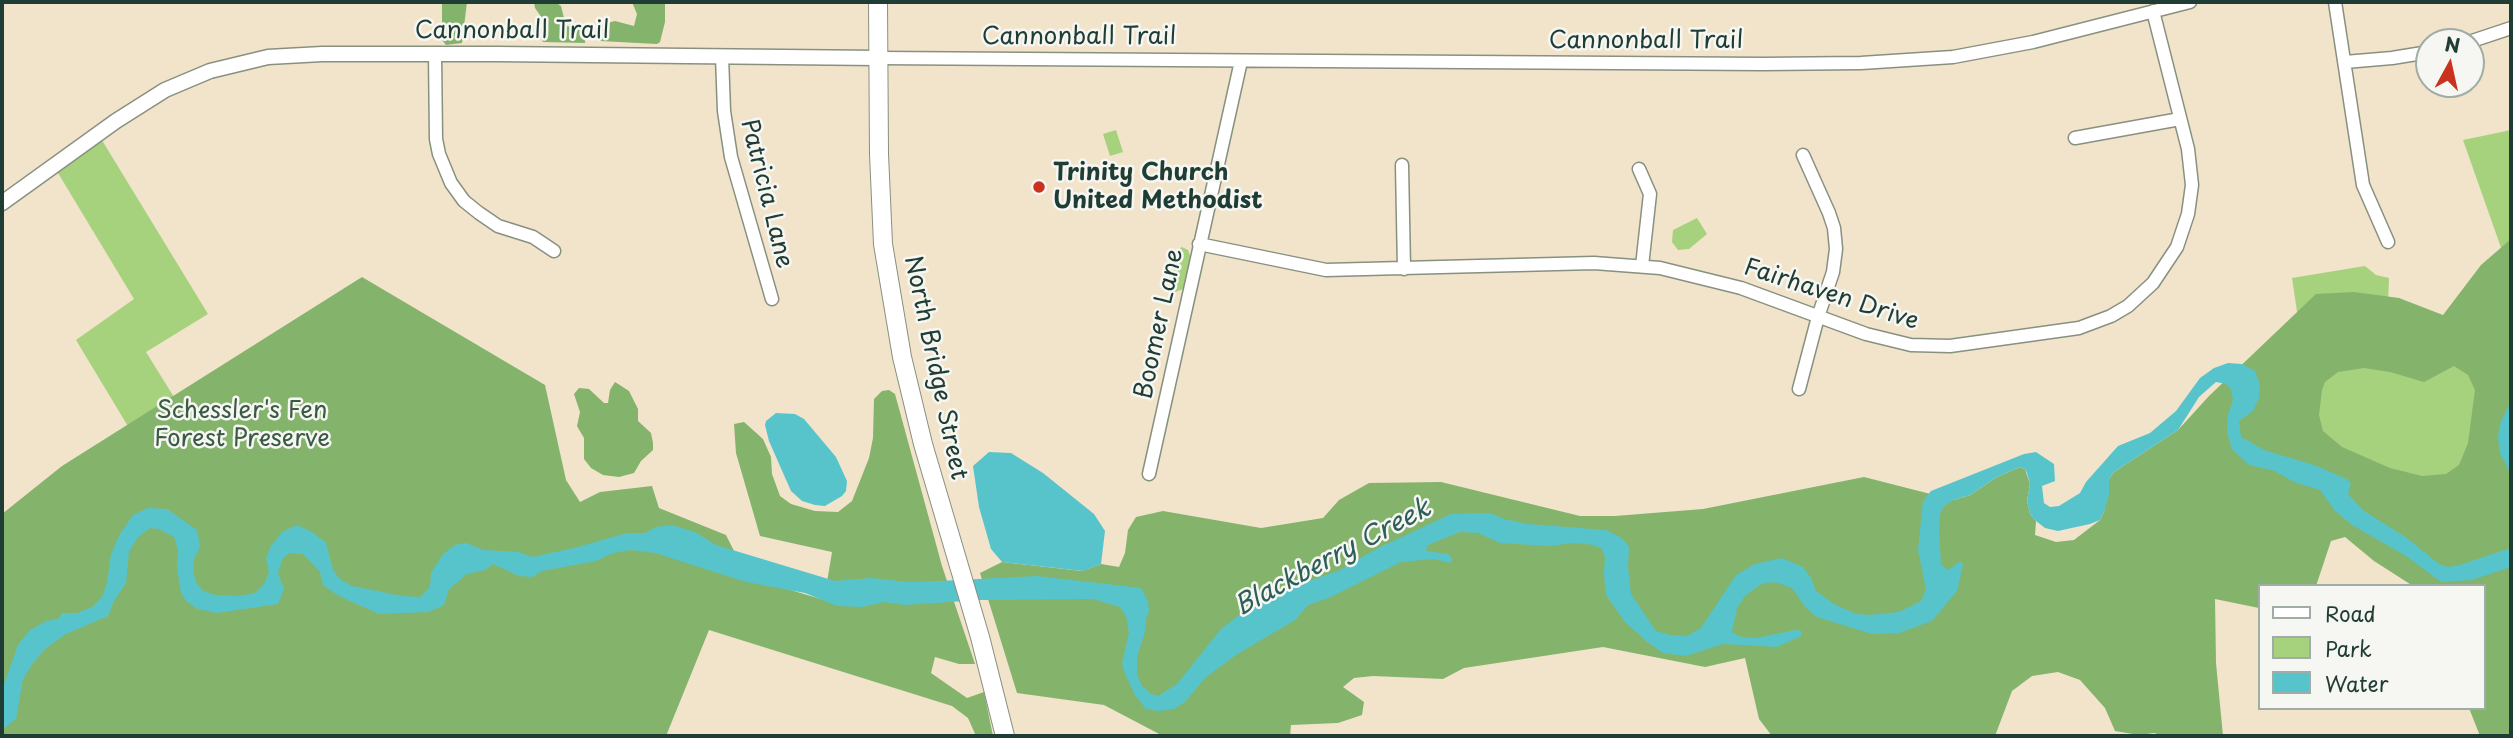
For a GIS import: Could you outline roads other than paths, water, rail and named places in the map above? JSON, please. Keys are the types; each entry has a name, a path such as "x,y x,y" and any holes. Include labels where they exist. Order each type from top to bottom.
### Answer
{"highway":[{"name":"North Bridge Street","path":"878,2 883,244 908,382 923,444 980,638 1005,736"}],"main road":[{"name":"Cannonball Trail","path":"2,202 148,100 210,71 268,57 299,54 435,54 878,58"}],"street":[{"name":"Cannonball Trail","path":"878,58 1861,63 1953,57 2033,42 2190,2"},
{"path":"2335,2 2363,185 2388,242"},
{"name":"Fairhaven Drive","path":"1199,244 1325,270 1594,263 1642,266 1717,281 1818,317 1892,341 1917,346 1946,347 2079,328 2111,316 2128,306 2153,284 2171,258 2188,214 2192,185 2188,149 2153,11"},
{"path":"2485,37 2511,28"},
{"path":"435,54 436,139 439,154 452,183 464,201 498,226 547,244 554,251"},
{"path":"2345,62 2415,54"},
{"name":"Patricia Lane","path":"722,56 724,111 732,157 772,299"},
{"name":"Boomer Lane","path":"1149,474 1241,61"},
{"path":"2075,138 2180,119"},
{"path":"1799,389 1834,268 1836,239 1829,213 1803,155"},
{"path":"1402,165 1404,269"},
{"path":"1639,169 1650,194 1642,266"}],"water":[{"path":"2228,363 2242,364 2255,371 2260,385 2259,398 2253,411 2239,421 2241,437 2264,450 2317,466 2346,479 2351,483 2348,494 2364,511 2407,538 2439,564 2448,567 2460,565 2511,548 2511,567 2472,580 2441,582 2406,556 2352,525 2335,511 2320,490 2294,482 2275,471 2249,465 2232,449 2227,432 2228,415 2233,400 2231,389 2226,384 2216,382 2199,397 2178,430 2114,472 2109,479 2109,495 2100,520 2058,531 2045,528 2030,514 2027,501 2030,484 2025,469 2020,467 1944,506 1940,514 1939,529 1941,564 1948,570 1961,561 1963,565 1957,591 1932,621 1899,633 1872,634 1817,617 1806,608 1792,588 1775,582 1761,584 1745,596 1737,608 1732,632 1741,637 1756,638 1795,630 1802,631 1801,636 1777,647 1723,644 1686,656 1663,653 1625,622 1606,595 1605,557 1602,549 1594,545 1574,543 1549,546 1500,543 1478,533 1460,532 1428,545 1426,551 1448,554 1452,558 1451,563 1434,559 1401,562 1329,598 1308,605 1295,620 1236,655 1205,678 1185,702 1174,709 1159,711 1146,709 1135,695 1126,676 1122,664 1129,633 1126,616 1120,607 1093,599 980,600 905,605 884,602 862,607 837,606 805,593 746,582 655,553 631,550 613,553 596,561 542,571 532,577 519,576 493,564 485,570 467,574 449,589 444,605 429,612 379,614 339,596 323,585 320,572 303,554 290,553 283,558 278,573 284,589 278,604 217,613 198,609 187,602 181,593 177,568 178,550 174,537 159,529 150,528 138,537 129,552 126,583 108,616 66,634 45,649 23,679 16,719 2,730 2,690 18,645 29,631 46,621 58,619 62,613 77,613 92,607 102,597 111,554 120,534 133,515 148,508 167,509 197,530 200,547 194,559 196,582 203,591 216,595 238,596 255,593 264,584 269,572 266,559 270,547 282,532 297,525 326,543 333,570 340,579 352,586 402,596 420,597 430,587 431,573 443,554 455,545 466,543 484,550 519,552 532,557 627,533 645,533 656,527 672,525 695,532 716,545 835,581 871,578 908,582 1037,576 1141,588 1148,601 1149,611 1137,657 1137,675 1142,686 1158,696 1177,684 1221,629 1243,612 1298,585 1340,570 1376,549 1451,514 1490,513 1528,524 1606,530 1622,538 1629,547 1631,594 1656,631 1670,635 1687,636 1701,628 1736,575 1755,564 1782,558 1803,567 1816,591 1834,604 1856,614 1899,612 1921,601 1926,589 1918,550 1923,501 1931,491 2024,454 2036,452 2054,464 2055,481 2042,486 2044,503 2050,507 2059,506 2080,493 2086,482 2118,446 2150,433 2176,411 2200,378 2214,368"},
{"path":"2511,401 2511,474 2500,453 2498,438 2500,424"},
{"path":"776,413 795,414 804,419 836,457 847,481 846,491 842,496 825,506 802,501 791,491 769,441 765,425"},
{"path":"989,452 1011,453 1043,473 1094,514 1105,531 1101,564 1083,571 1002,562 991,549 979,507 973,466"}],"place":[{"name":"Trinity Church United Methodist","path":"1039,187"}],"park label":[{"name":"Schessler's Fen Forest Preserve","path":"242,425"}],"water label":[{"name":"Blackberry Creek","path":"1333,558"}]}
